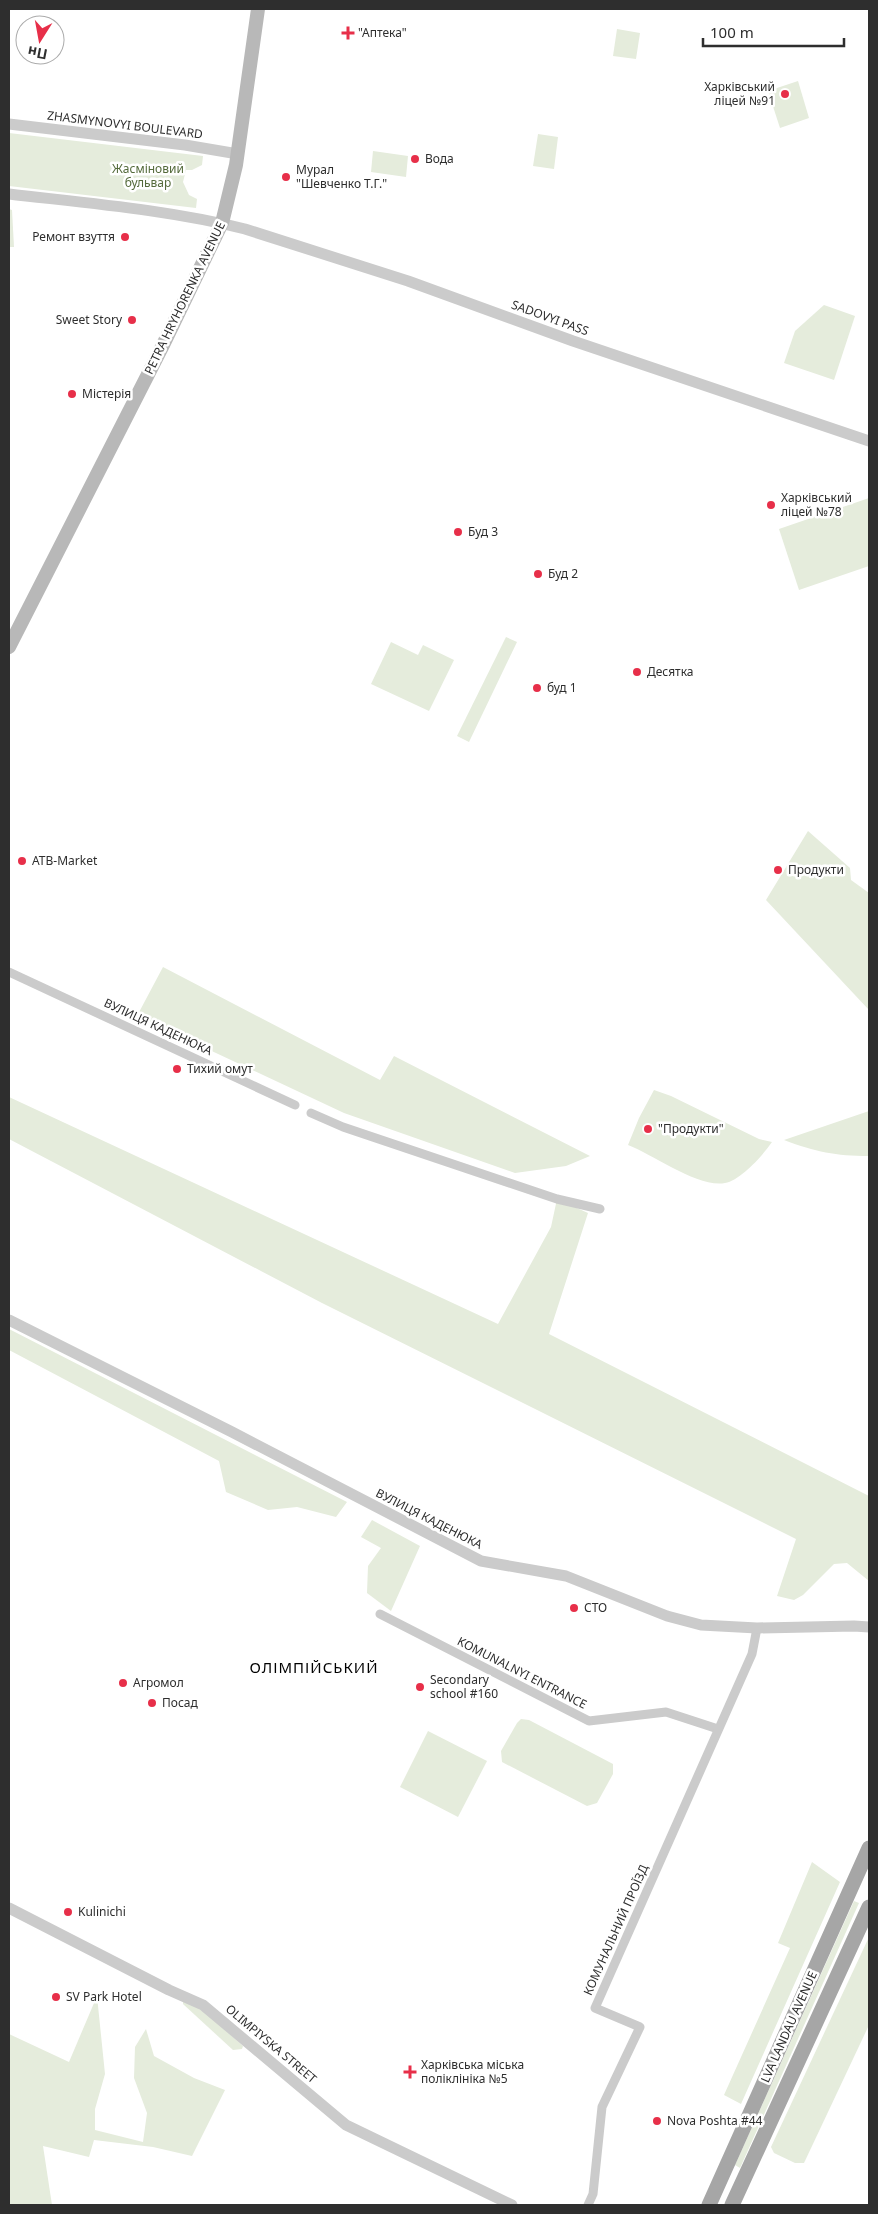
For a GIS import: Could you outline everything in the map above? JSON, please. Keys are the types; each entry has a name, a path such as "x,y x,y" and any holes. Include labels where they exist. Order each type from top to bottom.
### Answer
{"main road":[{"name":"PETRA HRYHORENKA АVENUE","path":"9,647 163,345 222,223 238,154 258,9"},
{"name":"LVA LANDAU AVENUE","path":"708,2205 866,1864 869,1848"},
{"name":"LVA LANDAU AVENUE","path":"732,2205 869,1907"}],"street":[{"name":"ZHASMYNOVYI BOULEVARD","path":"9,124 186,145 238,154"},
{"path":"9,194 114,206 222,223"},
{"name":"SADOVYI PASS","path":"222,223 307,247 408,281 581,344 869,441"},
{"name":"ВУЛИЦЯ КАДЕНЮКА","path":"9,972 295,1105"},
{"path":"311,1113 343,1127 557,1199 600,1209"},
{"name":"ВУЛИЦЯ КАДЕНЮКА","path":"9,1320 232,1432 481,1561 566,1576 667,1616 692,1623 757,1628 869,1627"},
{"name":"KOMUNALNYI ENTRANCE","path":"380,1614 589,1721 666,1712 718,1729"},
{"path":"718,1729 752,1654 757,1628"},
{"name":"КОМУНАЛЬНИЙ ПРОЇЗД","path":"588,2205 594,2194 602,2107 640,2027 594,2008 718,1729"},
{"name":"OLIMPIYSKA STREET","path":"9,1908 169,1990 203,2005 349,2126 512,2205"}],"green space":[{"path":"617,29 640,33 636,59 613,56"},
{"path":"798,81 809,118 780,128 768,91"},
{"name":"Жасміновий бульвар","path":"9,133 203,156 202,165 192,170 186,170 183,182 189,195 197,199 196,208 9,186"},
{"path":"538,134 558,137 554,169 533,166"},
{"path":"373,151 408,156 406,177 371,172"},
{"path":"9,209 12,210 14,247 9,247"},
{"path":"824,305 855,316 834,380 784,363 795,331"},
{"path":"869,498 869,566 799,590 779,529"},
{"path":"506,637 517,642 469,742 457,736"},
{"path":"391,642 418,655 423,645 454,660 429,711 371,684"},
{"path":"808,831 850,868 851,880 869,893 869,1010 766,900"},
{"path":"163,967 380,1080 394,1056 590,1156 566,1166 515,1173 344,1113 137,1016"},
{"path":"654,1090 671,1096 759,1139 772,1142 751,1166 731,1181 714,1183 689,1176 628,1145 639,1118"},
{"path":"9,1097 498,1324 551,1227 557,1199 588,1213 549,1334 869,1496 869,1581 847,1563 834,1564 803,1595 794,1600 777,1596 796,1539 322,1303 9,1139"},
{"path":"869,1111 869,1156 826,1152 806,1148 784,1140"},
{"path":"9,1329 347,1502 336,1517 297,1507 268,1510 226,1492 219,1461 9,1350"},
{"path":"372,1520 420,1546 391,1611 367,1593 368,1566 381,1548 361,1537"},
{"path":"521,1719 529,1720 613,1764 613,1774 597,1803 587,1806 502,1762 501,1751"},
{"path":"428,1731 487,1761 458,1817 400,1787"},
{"path":"812,1862 840,1882 741,2104 724,2095 790,1948 778,1943"},
{"path":"854,1901 859,1903 740,2168 735,2165"},
{"path":"869,1937 869,2025 804,2163 795,2163 774,2153 771,2147"},
{"path":"97,1996 105,2074 95,2109 95,2130 143,2142 147,2113 134,2078 135,2047 146,2029 154,2056 194,2078 225,2090 192,2156 153,2147 94,2140 89,2157 43,2146 52,2205 9,2205 9,2034 69,2062"},
{"path":"183,2000 205,2012 243,2046 242,2049 233,2050 183,2004"}],"place":[{"name":"\"Аптека\"","path":"348,33"},
{"name":"Харківський ліцей №91","path":"785,94"},
{"name":"Вода","path":"415,159"},
{"name":"Мурал \"Шевченко Т.Г.\"","path":"286,177"},
{"name":"Ремонт взуття","path":"125,237"},
{"name":"Sweet Story","path":"132,320"},
{"name":"Містерія","path":"72,394"},
{"name":"Харківський ліцей №78","path":"771,505"},
{"name":"Буд 3","path":"458,532"},
{"name":"Буд 2","path":"538,574"},
{"name":"Десятка","path":"637,672"},
{"name":"буд 1","path":"537,688"},
{"name":"ATB-Market","path":"22,861"},
{"name":"Продукти","path":"778,870"},
{"name":"Тихий омут","path":"177,1069"},
{"name":"\"Продукти\"","path":"648,1129"},
{"name":"СТО","path":"574,1608"},
{"name":"Агромол","path":"123,1683"},
{"name":"Secondary school #160","path":"420,1687"},
{"name":"Посад","path":"152,1703"},
{"name":"Kulinichi","path":"68,1912"},
{"name":"SV Park Hotel","path":"56,1997"},
{"name":"Харківська міська поліклініка №5","path":"410,2072"},
{"name":"Nova Poshta #44","path":"657,2121"}],"district":[{"name":"ОЛІМПІЙСЬКИЙ","path":"314,1668"}]}
